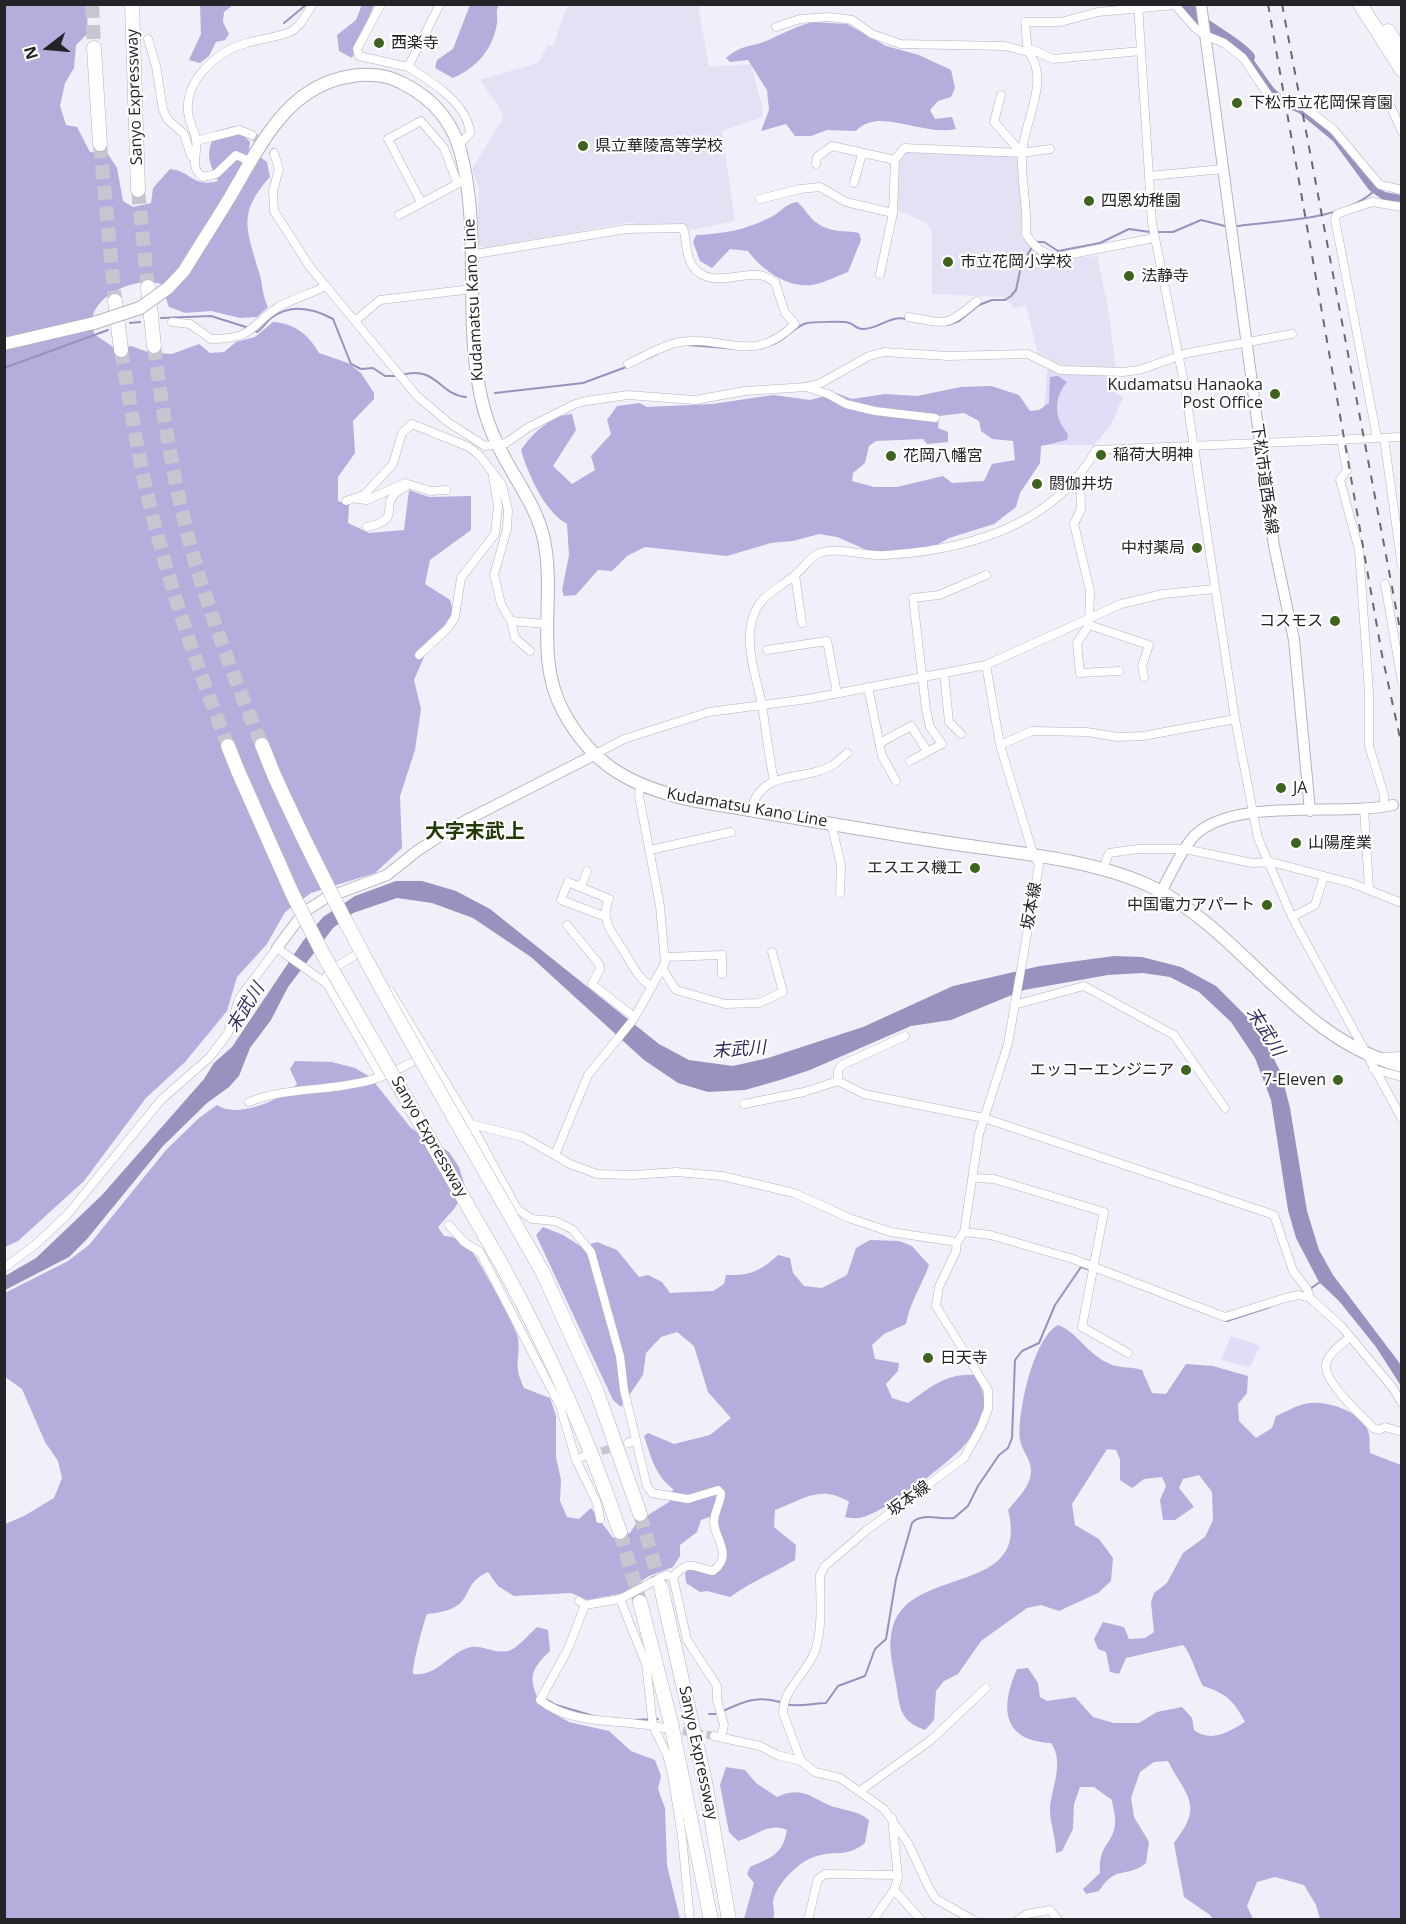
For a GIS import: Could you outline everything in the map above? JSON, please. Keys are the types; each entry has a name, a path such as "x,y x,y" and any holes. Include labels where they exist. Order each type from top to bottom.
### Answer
{"highway":[{"name":"Sanyo Expressway","path":"132,4 138,190"},
{"path":"1360,4 1401,70"},
{"path":"1370,4 1401,53"},
{"path":"94,48 100,144"},
{"path":"148,287 154,346"},
{"path":"115,301 121,350"},
{"name":"Sanyo Expressway","path":"228,746 292,893 324,956 503,1267 544,1344 577,1416 620,1532"},
{"name":"Sanyo Expressway","path":"262,746 326,887 543,1273 597,1392 639,1514"},
{"name":"Sanyo Expressway","path":"661,1587 699,1752 729,1920"},
{"name":"Sanyo Expressway","path":"640,1602 674,1733 711,1920"}],"main road":[{"name":"Kudamatsu Kano Line","path":"4,344 94,323 140,308 168,288 184,271 274,123 307,92 324,82 360,74 388,78 417,90 441,113 459,145 471,255 478,383 483,410 492,446 537,515 544,538 548,582 547,653 554,689 563,711 594,755 615,772 640,786 691,800 1103,869 1161,892 1225,938 1306,1017 1346,1045 1371,1060 1401,1066"}],"street":[{"path":"251,162 236,155 216,174 203,177 197,173 194,158 196,141 188,111 189,98 200,75 228,50 292,31 313,4"},
{"path":"381,4 357,49 359,56 408,67 433,84 465,115 470,133 459,145"},
{"path":"408,67 440,4"},
{"path":"1155,238 1057,257 1033,244 1026,234 1022,153 1036,82 1035,67 1027,51 1025,22 1061,22 1098,12 1138,6 1175,5 1204,33 1224,43 1243,58 1274,102"},
{"path":"1138,6 1155,238 1179,356 1235,719 1258,838 1292,917 1401,1119"},
{"name":"下松市道西条線","path":"1202,10 1274,546 1294,640 1310,811"},
{"path":"776,27 800,19 830,17 852,20 872,34 900,44 1005,46 1027,51 1031,49 1053,59 1141,51"},
{"path":"148,39 156,66 163,110 168,120 184,134 191,156 194,158"},
{"path":"1001,94 994,122 1022,153"},
{"path":"1387,98 1401,132"},
{"path":"1298,102 1334,130 1380,185 1401,190"},
{"path":"399,215 462,182 444,148 421,121 388,139 421,202"},
{"path":"196,141 239,130 252,135"},
{"path":"816,164 817,157 832,146 895,160"},
{"path":"879,274 893,213 895,160 903,148 1022,153 1050,149"},
{"path":"274,153 279,169 272,199 274,211 326,286 417,396 449,423 492,446"},
{"path":"854,183 862,154"},
{"path":"1149,176 1223,169"},
{"path":"760,199 800,189 820,187 846,202 893,213"},
{"path":"1401,207 1372,202 1337,214 1335,219 1380,438 1401,567"},
{"path":"471,255 626,229 683,228 693,267 701,274 731,280 755,274 768,279 778,287 785,313 795,324 782,336 759,345 745,348 680,342 628,364"},
{"path":"172,321 190,324 211,339 242,335 255,328 277,308 326,286"},
{"path":"355,321 380,300 472,289"},
{"path":"909,317 934,322 949,322 977,301"},
{"path":"480,456 492,446 575,404 586,401 628,395 695,400 745,391 806,387 821,383 869,356 884,352 948,357 1028,354 1060,370 1088,373 1134,371 1179,356 1245,341 1292,334"},
{"path":"806,387 828,394 846,404 934,418"},
{"path":"346,501 372,488 384,471 393,464 402,433 412,424 469,447 480,456 506,495 508,510 506,541 494,575 501,604 511,621 515,638 530,651"},
{"path":"774,782 754,670 751,626 756,611 769,591 795,575 820,553 843,551 886,555 988,538 1033,514 1080,476 1096,450 1401,437"},
{"path":"1161,892 1194,837 1217,820 1253,813 1389,806 1369,746 1369,692 1359,550 1340,480 1347,470 1341,439"},
{"path":"419,655 448,628 455,618 461,578 495,534 498,506 494,475"},
{"path":"1080,476 1081,508 1074,524 1090,591 1089,622 1077,643 1080,673 1119,671"},
{"path":"356,498 360,501 367,500 395,486 408,484 430,491 446,490"},
{"path":"367,527 380,524 389,516 394,496 408,484"},
{"path":"910,761 942,744 930,727 921,677 913,598 939,595 986,574"},
{"path":"795,575 802,623"},
{"path":"1385,584 1401,682"},
{"path":"4,1268 36,1244 67,1215 161,1100 210,1057 228,1033 239,999 282,951 304,912 327,898 387,875 417,851 455,826 624,740 709,711 762,706 986,665 1089,622 1121,604 1144,597 1215,589"},
{"path":"511,621 546,624"},
{"path":"1089,622 1149,645 1142,666 1144,677"},
{"path":"766,650 827,641 837,693"},
{"name":"坂本線","path":"801,1761 783,1713 783,1702 807,1667 817,1643 820,1575 825,1566 867,1530 963,1458 988,1409 988,1390 936,1306 939,1287 956,1251 957,1242 964,1232 984,1118 1008,1044 1039,865 1000,745 986,665"},
{"path":"944,673 949,722 961,734"},
{"path":"868,687 882,756 896,781"},
{"path":"1000,745 1032,731 1143,736 1235,719"},
{"path":"880,743 911,726 927,752"},
{"path":"751,810 759,792 767,784 832,766 847,753"},
{"path":"555,1155 588,1075 634,1019 663,970 666,957 650,850 639,796 640,786"},
{"path":"1365,808 1369,888"},
{"path":"831,824 840,855 840,893"},
{"path":"650,850 731,832"},
{"path":"1103,869 1109,853 1138,849 1185,849 1252,863 1267,862 1324,876 1369,888 1401,903"},
{"path":"581,887 587,872"},
{"path":"1292,917 1315,905 1324,876"},
{"path":"606,917 561,900 568,882 609,899 605,907 608,929 642,981 652,987"},
{"path":"567,925 599,964 600,969 592,984 634,1019"},
{"path":"324,981 329,971 367,949 471,1124 517,1209 532,1219 566,1225 591,1252 620,1356 632,1442 647,1486 652,1493 688,1499 718,1490 721,1493 714,1521 724,1548 723,1559 718,1568 714,1571 696,1564 689,1565 673,1577"},
{"path":"282,951 324,981 381,1077"},
{"path":"663,970 681,993 725,1004 759,1003 783,992 772,951"},
{"path":"666,957 722,955 722,974"},
{"path":"1015,1003 1084,986 1174,1035 1225,1108"},
{"path":"838,1081 838,1070 842,1065 905,1036"},
{"path":"249,1102 269,1094 336,1087 381,1077 429,1054"},
{"path":"1371,1060 1401,1056"},
{"path":"1371,1060 1401,1077"},
{"path":"744,1104 804,1092 838,1081 864,1094 984,1118 1274,1215 1293,1271 1309,1293 1350,1337 1392,1388 1401,1403"},
{"path":"471,1124 523,1137 577,1167 597,1174 633,1176 676,1172 722,1176 794,1193 849,1218 891,1232 957,1242"},
{"path":"973,1178 994,1179 1104,1212 1082,1327 1128,1353"},
{"path":"449,1225 464,1242 480,1252 560,1407 597,1503 600,1519"},
{"path":"964,1232 990,1235 1225,1317 1309,1293"},
{"path":"1350,1337 1331,1355 1326,1365 1329,1379 1372,1428 1379,1430 1385,1427 1394,1428 1401,1432"},
{"path":"664,1728 653,1721 598,1721 554,1708 541,1696 568,1649 582,1603 620,1599 666,1575 673,1577"},
{"path":"673,1577 683,1629 717,1686 724,1725 717,1736 760,1746 777,1755 801,1761 815,1772 840,1778 860,1791 892,1818 908,1843 936,1899 973,1920"},
{"path":"620,1599 646,1664 653,1721 672,1774 682,1837 690,1920"},
{"path":"860,1791 931,1740 986,1688"},
{"path":"873,1920 894,1890 898,1875 892,1818"},
{"path":"808,1920 818,1879 825,1874 898,1875"},
{"path":"894,1890 921,1920"},
{"path":"1018,1920 1027,1914 1050,1910 1058,1920"}],"shaded area":[{"path":"5,5 88,5 87,34 76,45 74,68 65,83 60,106 66,125 77,127 90,152 108,154 117,168 123,201 133,207 151,203 153,188 170,169 177,170 197,181 209,183 218,181 209,156 216,131 235,126 250,142 249,149 267,162 270,177 253,201 248,222 251,244 268,307 257,317 240,318 211,311 185,313 169,307 161,284 142,282 122,288 104,299 93,315 94,334 116,349 131,346 148,352 172,354 199,344 210,353 224,352 236,342 255,337 273,322 288,325 300,331 319,353 348,363 361,373 374,393 374,399 353,421 355,453 338,477 338,501 349,505 348,523 369,533 404,530 409,490 429,497 471,496 471,530 430,560 425,584 450,600 454,615 431,641 414,680 421,709 415,750 400,796 402,848 375,873 311,893 285,912 267,944 237,977 227,1011 185,1062 146,1098 84,1181 18,1241 5,1247"},
{"path":"200,5 233,5 224,12 223,22 229,34 225,40 216,42 209,56 200,63 189,60 201,34"},
{"path":"360,5 374,5 352,58 339,51 337,35 356,20"},
{"path":"470,5 499,5 495,33 482,57 469,69 453,78 435,68 437,60 453,49"},
{"path":"570,5 698,5 709,67 751,64 763,110 762,117 722,131 735,221 687,231 635,226 633,222 484,248 479,245 477,241 479,188 472,169 503,118 499,107 480,80 538,63 548,45 553,46 565,11"},
{"path":"812,22 847,24 886,46 919,55 951,70 955,88 951,97 938,101 930,110 935,119 952,117 956,129 929,129 889,121 877,121 866,124 856,131 827,130 811,136 795,136 786,124 761,131 769,110 767,90 748,60 730,62 726,58 741,48 766,41"},
{"path":"1238,45 1248,52 1282,96 1295,101 1322,123 1375,186 1385,192 1401,195 1401,202 1383,200 1369,190 1333,141 1299,113 1278,104"},
{"path":"907,150 1014,154 1018,160 1023,217 1021,236 1033,249 1053,260 1097,256 1108,307 1116,369 1073,370 1038,354 1026,305 1015,308 1003,297 932,294 932,232 926,223 898,210 898,158"},
{"path":"797,202 822,226 832,230 859,233 861,240 848,272 817,284 803,285 784,281 760,265 748,251 730,249 712,268 700,261 693,242 696,235 751,226"},
{"path":"1048,367 1087,375 1111,374 1110,390 1123,397 1111,425 1094,445 1037,445 1037,414 1044,407"},
{"path":"1058,376 1067,382 1059,395 1057,408 1060,422 1068,434 1067,440 1041,446 1040,463 1020,493 1016,507 994,524 949,538 923,553 869,551 837,537 819,534 793,541 771,543 727,556 645,547 627,556 612,571 598,570 576,595 564,596 562,590 569,555 567,524 544,501 528,470 521,450 543,426 564,415 572,414 576,430 553,466 572,484 595,470 591,456 611,434 607,420 617,406 639,403 647,407 712,404 773,395 810,400 836,393 852,399 885,394 917,396 961,387 991,386 1019,395 1030,411 1039,410 1049,403 1050,377","holes":["964,413 979,421 981,431 992,439 1013,441 1015,460 992,464 984,481 952,483 943,476 897,487 874,487 852,481 853,473 865,463 869,446 876,441 923,439 927,444 948,442 948,432 938,428 939,416"]},
{"path":"396,881 422,881 456,891 490,909 659,1044 689,1060 733,1066 768,1058 863,1027 953,986 1040,966 1114,956 1142,957 1181,967 1216,986 1251,1021 1271,1053 1281,1073 1290,1108 1307,1211 1319,1250 1333,1275 1401,1365 1401,1386 1376,1347 1339,1301 1319,1282 1296,1238 1288,1210 1271,1100 1255,1058 1231,1022 1199,992 1170,977 1143,973 1108,975 1024,990 951,1020 911,1026 810,1070 780,1080 745,1090 708,1092 678,1083 644,1060 531,957 473,918 432,903 397,898 353,913 333,928 288,987 271,1020 250,1048 239,1076 229,1087 207,1103 163,1146 87,1239 69,1257 5,1290 5,1276 36,1258 102,1195 204,1079 214,1063 232,1047 303,941 323,917 355,896"},
{"path":"295,1061 332,1062 355,1068 370,1077 411,1128 449,1152 459,1167 466,1190 454,1209 438,1227 444,1236 457,1239 469,1247 504,1307 518,1338 518,1367 524,1388 550,1398 556,1416 556,1457 561,1480 560,1501 567,1517 579,1519 591,1508 613,1538 630,1533 637,1522 669,1502 673,1489 658,1472 644,1436 648,1433 674,1444 710,1435 731,1418 708,1392 694,1346 677,1332 661,1337 646,1353 643,1375 621,1407 613,1400 536,1235 543,1227 563,1235 582,1247 597,1242 617,1250 639,1277 648,1275 662,1282 670,1293 713,1291 724,1284 726,1275 741,1275 754,1271 778,1255 790,1258 793,1273 804,1286 822,1288 847,1275 856,1248 870,1240 899,1241 912,1246 929,1265 906,1324 884,1334 872,1345 875,1359 899,1363 898,1371 886,1384 892,1398 908,1403 947,1379 974,1375 983,1393 984,1405 976,1428 961,1449 899,1498 873,1513 858,1518 845,1517 849,1502 829,1494 803,1498 775,1510 774,1527 796,1545 795,1560 730,1597 707,1591 700,1592 686,1583 685,1573 691,1567 710,1574 721,1570 724,1562 723,1542 709,1517 701,1520 697,1532 680,1545 680,1556 673,1567 649,1576 624,1593 587,1600 571,1593 514,1596 498,1586 488,1572 472,1584 461,1602 454,1607 427,1614 413,1674 430,1672 456,1654 471,1647 498,1651 512,1650 537,1627 548,1630 550,1651 538,1665 533,1676 534,1689 541,1706 569,1722 609,1731 631,1751 655,1760 661,1776 658,1789 665,1808 667,1865 680,1919 5,1920 5,1524 24,1516 54,1498 62,1478 58,1461 45,1442 22,1389 5,1377 5,1293 68,1261 89,1245 166,1150 199,1118 217,1105 226,1109 247,1109 259,1106 290,1090 297,1084 290,1069"},
{"path":"1058,1325 1071,1332 1106,1362 1115,1366 1142,1370 1152,1393 1166,1394 1186,1364 1213,1366 1248,1376 1247,1393 1238,1404 1239,1421 1256,1438 1272,1428 1276,1416 1302,1404 1318,1403 1336,1406 1354,1414 1361,1420 1369,1434 1370,1453 1401,1465 1401,1919 1320,1919 1316,1905 1304,1885 1275,1877 1257,1882 1247,1906 1253,1919 1213,1919 1184,1897 1174,1843 1189,1819 1190,1809 1186,1792 1168,1761 1154,1762 1140,1772 1131,1798 1134,1817 1149,1842 1146,1863 1139,1868 1116,1874 1099,1891 1086,1894 1083,1889 1100,1873 1101,1856 1112,1836 1115,1824 1112,1800 1094,1787 1080,1787 1074,1804 1073,1829 1062,1851 1056,1853 1050,1809 1057,1759 1051,1743 1035,1741 1023,1736 1014,1729 1009,1720 1008,1696 1017,1669 1028,1668 1038,1683 1040,1697 1047,1701 1075,1697 1093,1717 1114,1723 1139,1723 1157,1712 1182,1707 1192,1718 1194,1730 1207,1736 1220,1735 1245,1722 1237,1708 1228,1699 1203,1686 1189,1653 1183,1645 1126,1658 1119,1674 1110,1672 1106,1652 1098,1649 1094,1639 1103,1622 1124,1627 1129,1639 1145,1638 1154,1632 1151,1602 1154,1593 1167,1583 1183,1553 1205,1537 1213,1520 1212,1492 1199,1475 1183,1479 1179,1488 1194,1507 1175,1520 1163,1520 1160,1500 1166,1486 1162,1477 1144,1479 1132,1488 1120,1480 1120,1459 1116,1450 1107,1449 1072,1504 1075,1525 1099,1539 1113,1558 1111,1581 1098,1593 1059,1611 1041,1605 1027,1608 981,1641 958,1674 944,1681 936,1691 934,1720 925,1730 910,1723 903,1713 891,1655 893,1626 904,1607 922,1594 987,1568 1002,1556 1010,1537 1008,1510 1029,1482 1031,1471 1020,1440 1021,1413 1028,1378 1041,1345"},
{"path":"1231,1336 1260,1346 1250,1367 1221,1360"},
{"path":"726,1767 745,1770 756,1783 777,1797 794,1792 807,1794 834,1807 857,1813 869,1820 865,1843 858,1848 811,1858 791,1872 774,1897 773,1919 744,1919 754,1883 747,1874 750,1867 770,1858 779,1850 787,1830 768,1829 738,1841 729,1832 720,1785"}],"waterway":[{"path":"284,23 307,4"},
{"path":"1186,4 1200,20 1249,57"},
{"path":"1238,226 1327,214 1359,202 1373,192"},
{"path":"1156,232 1173,232 1201,220 1225,226"},
{"path":"933,325 948,325 959,321 979,305 992,300 1005,300 1011,296 1016,290 1021,266 1035,242 1044,242 1058,251 1100,243 1129,229 1150,232"},
{"path":"254,330 257,332 271,318 286,310 302,309 318,312 333,319 351,364 361,369 373,368 385,376 394,376"},
{"path":"161,318 211,316 249,328"},
{"path":"771,345 807,323 846,322 858,328 868,329 894,319 906,319"},
{"path":"130,323 140,322"},
{"path":"4,368 108,330"},
{"path":"688,345 751,350"},
{"path":"646,359 657,354"},
{"path":"495,393 583,383 629,366"},
{"path":"402,375 423,374 457,395 466,397"},
{"path":"786,1704 826,1703 838,1686 865,1676 875,1649 886,1639 896,1579 912,1523 926,1517 954,1518 968,1506 978,1486 999,1455 1008,1448 1012,1438 1015,1360 1022,1351 1039,1343 1055,1305 1081,1267 1090,1270"},
{"path":"1310,1289 1320,1282"},
{"path":"1174,1301 1227,1321 1270,1307"},
{"path":"544,1698 556,1705 597,1717"},
{"path":"723,1711 757,1699 780,1702"},
{"path":"709,1714 718,1714"},
{"path":"633,1720 658,1719"}],"tunnel":[{"path":"92,4 94,48"},
{"path":"252,135 274,153"},
{"path":"100,144 115,301"},
{"path":"138,190 148,287"},
{"path":"154,346 174,472 191,548 224,648 262,745"},
{"path":"121,350 142,472 154,522 193,651 228,746"},
{"path":"590,1455 618,1446"},
{"path":"640,1514 661,1587"},
{"path":"620,1532 640,1602"},
{"path":"671,1729 714,1736"}],"railway":[{"path":"1268,4 1382,655 1402,747"},
{"path":"1282,4 1402,640"}],"place":[{"name":"西楽寺","path":"379,43"},
{"name":"下松市立花岡保育園","path":"1237,103"},
{"name":"県立華陵高等学校","path":"583,146"},
{"name":"四恩幼稚園","path":"1089,201"},
{"name":"市立花岡小学校","path":"948,262"},
{"name":"法静寺","path":"1129,276"},
{"name":"Kudamatsu Hanaoka Post Office","path":"1275,394"},
{"name":"稲荷大明神","path":"1101,455"},
{"name":"花岡八幡宮","path":"891,456"},
{"name":"閼伽井坊","path":"1037,484"},
{"name":"中村薬局","path":"1197,548"},
{"name":"コスモス","path":"1335,621"},
{"name":"JA","path":"1281,788"},
{"name":"山陽産業","path":"1296,843"},
{"name":"エスエス機工","path":"975,868"},
{"name":"中国電力アパート","path":"1267,905"},
{"name":"エッコーエンジニア","path":"1186,1070"},
{"name":"7-Eleven","path":"1338,1080"},
{"name":"日天寺","path":"928,1358"}],"district":[{"name":"大字末武上","path":"475,832"}],"water label":[{"name":"末武川","path":"246,1008"},
{"name":"末武川","path":"1265,1032"},
{"name":"末武川","path":"739,1050"}]}
